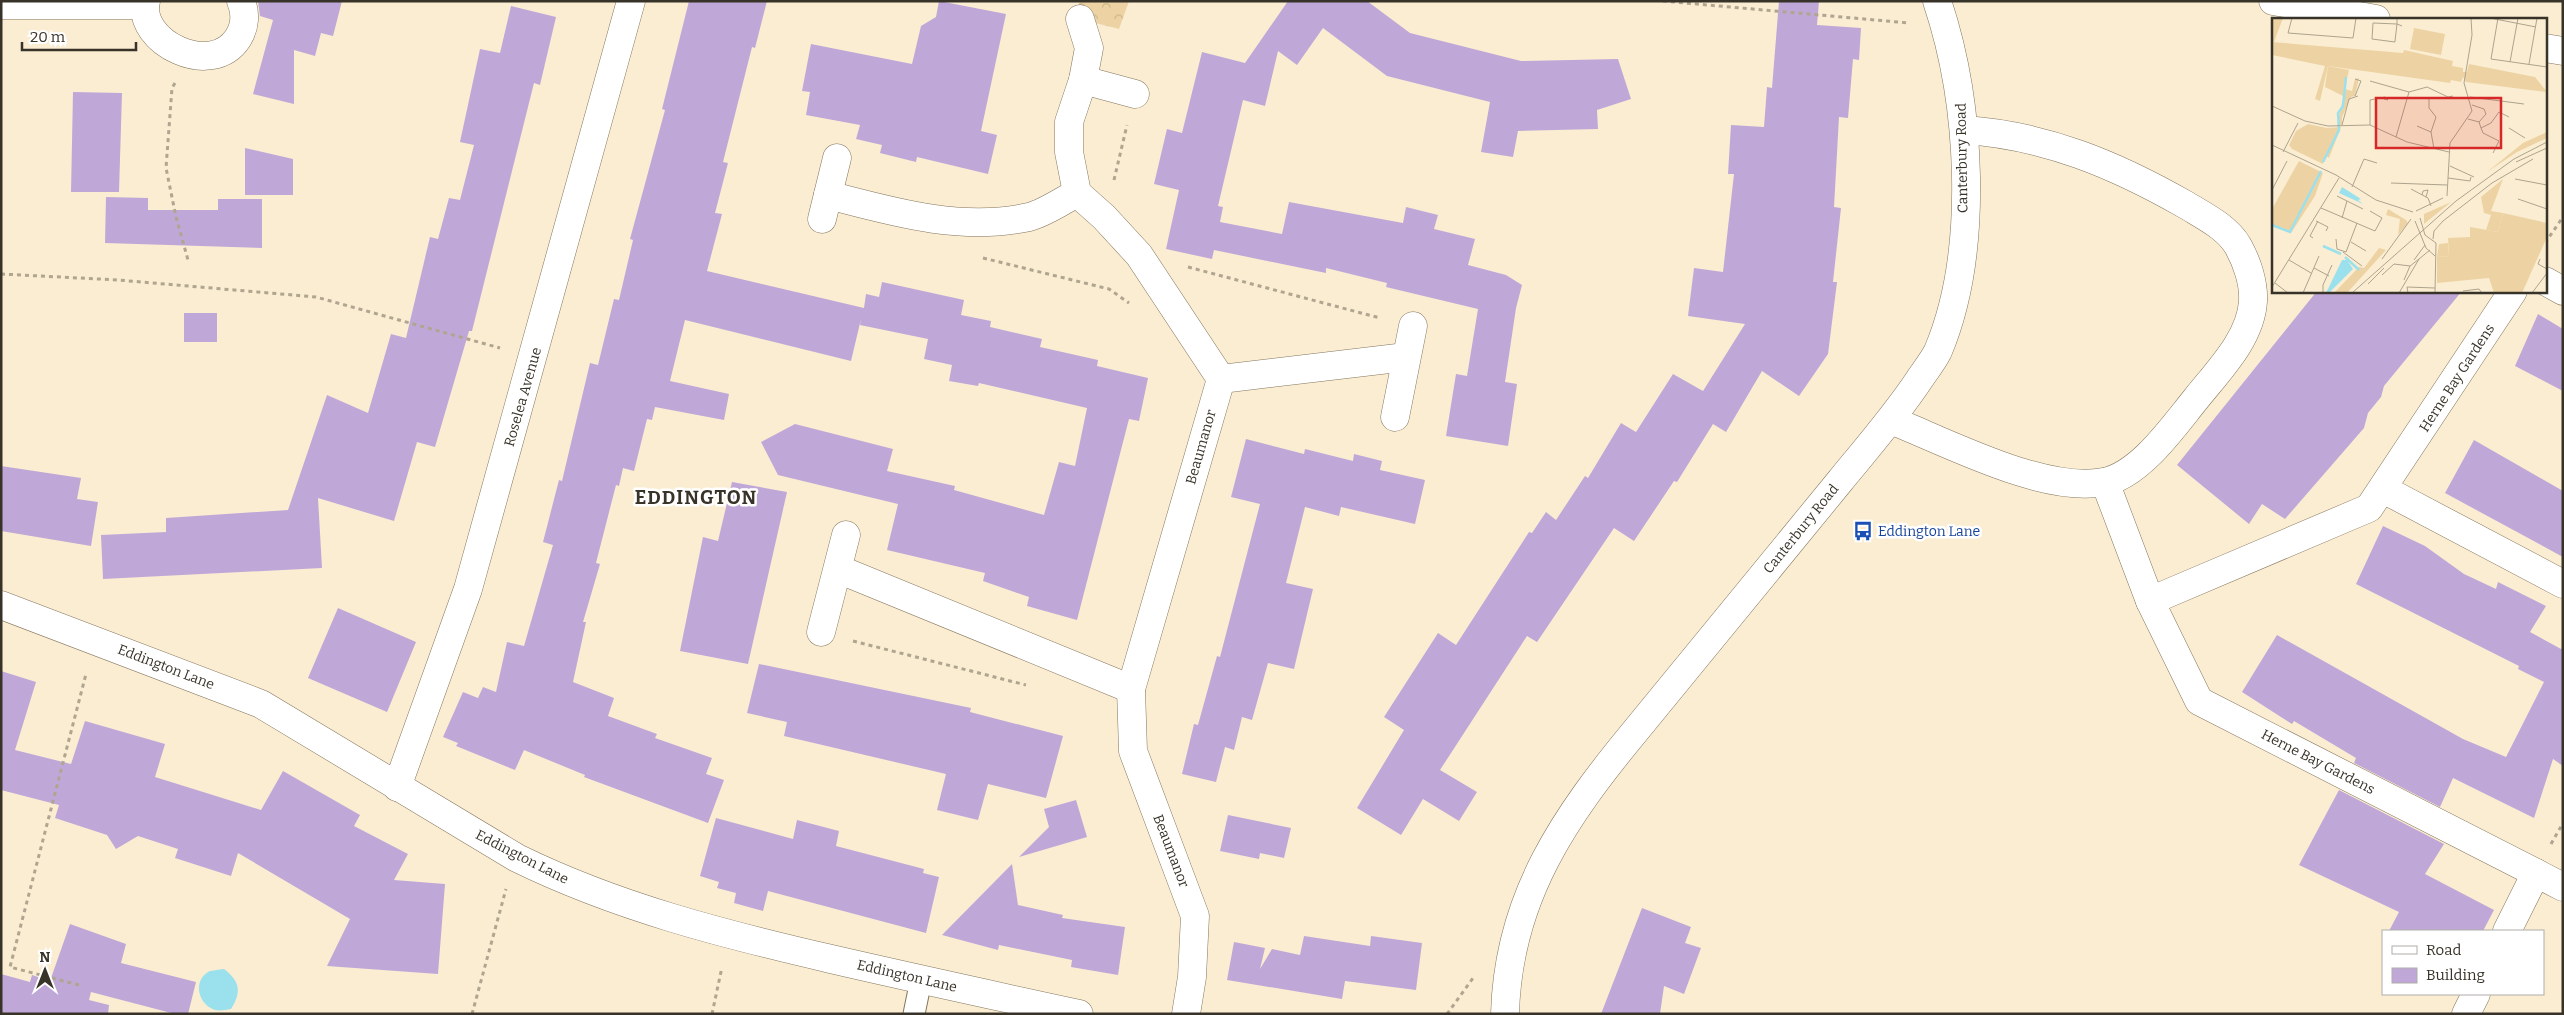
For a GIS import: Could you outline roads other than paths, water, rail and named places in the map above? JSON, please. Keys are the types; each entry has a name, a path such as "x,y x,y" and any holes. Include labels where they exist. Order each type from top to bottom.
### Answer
{"street":[{"path":"1,5 146,3 149,23 160,39 188,55 213,56 232,48 244,29 241,1"},
{"name":"Roselea Avenue","path":"397,788 468,589 534,357 631,1"},
{"path":"2273,1 2370,18"},
{"name":"Canterbury Road","path":"1505,1014 1506,979 1521,913 1549,852 1602,771 1890,420 1937,352 1953,300 1961,255 1964,214 1964,130 1960,88 1942,14"},
{"path":"1080,19 1089,48 1083,80 1069,122 1069,152 1077,193 1104,217 1139,254 1221,379 1406,357"},
{"path":"2546,48 2563,51"},
{"path":"1083,80 1135,94"},
{"path":"1890,420 2007,468 2065,483 2104,482 2131,469 2155,449 2234,348 2249,323 2253,301 2250,275 2237,244 2215,222 2144,181 2094,159 2040,140 2000,132 1964,130"},
{"path":"837,158 825,207 978,224 1031,217 1077,193"},
{"path":"2546,282 2563,291"},
{"name":"Herne Bay Gardens","path":"2150,601 2369,508 2512,292"},
{"path":"1395,417 1413,326"},
{"name":"Beaumanor","path":"1186,1014 1192,977 1195,916 1133,751 1131,689 1221,379"},
{"name":"Herne Bay Gardens","path":"2104,482 2150,601 2199,701 2563,887"},
{"path":"2383,489 2563,584"},
{"path":"821,632 846,535"},
{"path":"838,569 1131,689"},
{"name":"Eddington Lane","path":"1,605 95,639 261,704 397,788 517,858 559,878 626,904 728,934 921,980 1079,1014"},
{"path":"2508,930 2536,873"},
{"path":"2466,1014 2476,995"}],"lane":[{"path":"914,1014 921,980"}],"water":[{"path":"224,969 236,982 238,987 237,997 231,1009 215,1010 209,1007 202,998 199,987 200,981 208,972"}],"place":[{"name":"Eddington Lane","path":"1863,531"}],"district":[{"name":"EDDINGTON","path":"696,497"}]}
